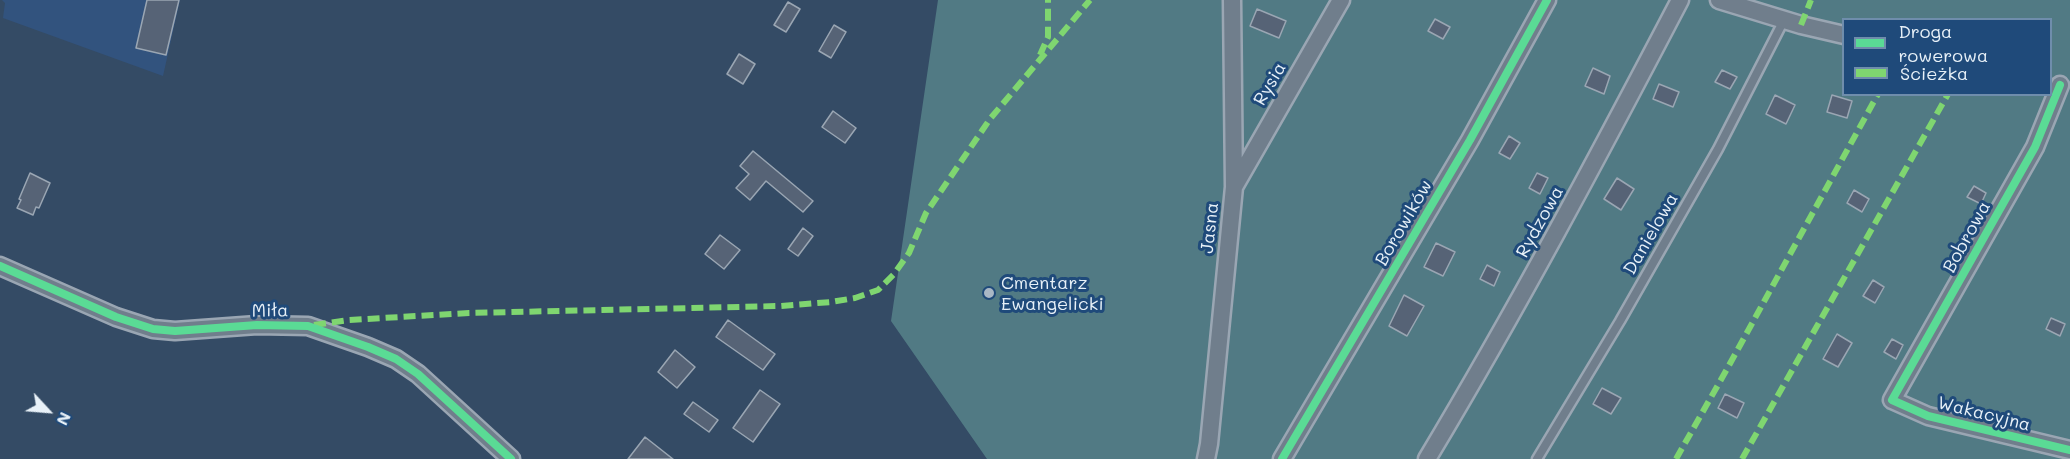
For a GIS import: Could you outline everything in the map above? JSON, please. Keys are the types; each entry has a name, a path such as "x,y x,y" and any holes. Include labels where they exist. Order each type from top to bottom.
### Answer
{"street":[{"name":"Jasna","path":"1206,459 1234,187 1232,0"},
{"name":"Rysia","path":"1234,187 1341,0"},
{"name":"Borowików","path":"1282,459 1470,140 1547,0"},
{"name":"Rydzowa","path":"1427,459 1481,369 1593,167 1680,0"},
{"path":"1719,0 1784,20 1842,34"},
{"name":"Bobrowa","path":"1892,400 2035,147 2060,85"},
{"name":"Miła","path":"0,266 116,317 153,329 175,330 257,325 308,326 368,347 412,369 511,459"},
{"name":"Wakacyjna","path":"1892,400 1928,416 2070,450"}],"lane":[{"name":"Danielowa","path":"1538,459 1712,160 1784,20"}],"shaded area":[{"path":"2,0 180,0 163,76 3,18 5,3"}],"green space":[{"path":"938,0 2070,0 2070,459 987,459 891,321"}],"building":[{"path":"147,0 179,0 166,55 136,48"},
{"path":"788,2 800,9 786,32 774,25"},
{"path":"1257,9 1286,21 1279,38 1250,26"},
{"path":"1435,19 1450,27 1443,39 1428,31"},
{"path":"834,25 846,32 831,58 819,51"},
{"path":"739,54 755,64 743,84 727,74"},
{"path":"1593,68 1610,76 1604,94 1585,86"},
{"path":"1722,70 1737,77 1730,89 1715,82"},
{"path":"1659,84 1679,92 1673,107 1653,99"},
{"path":"1775,95 1795,105 1786,124 1766,114"},
{"path":"1832,95 1852,101 1847,118 1827,112"},
{"path":"833,111 856,128 845,143 822,127"},
{"path":"1509,136 1520,143 1510,159 1499,153"},
{"path":"753,151 813,201 803,212 766,181 750,200 736,188 749,174 740,166"},
{"path":"30,173 50,183 39,208 36,207 33,215 17,208"},
{"path":"1537,173 1548,178 1540,194 1529,188"},
{"path":"1617,178 1634,189 1621,210 1604,199"},
{"path":"1974,186 1986,193 1981,204 1967,197"},
{"path":"1854,190 1869,199 1862,212 1847,203"},
{"path":"803,228 813,236 798,256 788,249"},
{"path":"720,235 740,250 724,269 705,254"},
{"path":"1436,243 1455,252 1443,276 1424,267"},
{"path":"1487,265 1500,272 1494,286 1480,279"},
{"path":"1873,280 1884,287 1875,303 1863,296"},
{"path":"1404,295 1424,306 1407,336 1389,326"},
{"path":"2051,318 2065,324 2060,336 2046,329"},
{"path":"728,320 775,354 763,370 716,337"},
{"path":"1837,334 1852,343 1838,367 1823,359"},
{"path":"1892,339 1903,345 1896,359 1884,352"},
{"path":"675,350 695,367 677,388 658,372"},
{"path":"1602,388 1621,398 1611,414 1593,404"},
{"path":"760,390 780,404 753,442 733,428"},
{"path":"1725,394 1744,403 1737,418 1718,408"},
{"path":"693,402 718,420 709,432 684,414"},
{"path":"645,437 673,459 628,459"}],"marked path":[{"path":"1040,55 1048,37 1048,0"},
{"path":"314,325 349,320 469,313 780,306 831,302 855,298 878,290 894,274 909,253 926,213 990,119 1090,0"},
{"path":"1801,25 1811,0"},
{"path":"1676,459 1877,96"},
{"path":"1742,459 1947,96"}],"cycle path":[{"path":"1282,459 1470,140 1547,0"},
{"path":"2060,85 2035,147 1892,400 1928,416 2070,450"},
{"path":"0,266 116,317 153,329 175,331 257,325 308,326 368,347 396,359 418,374 511,459"}],"place":[{"name":"Cmentarz Ewangelicki","path":"989,293"}]}
